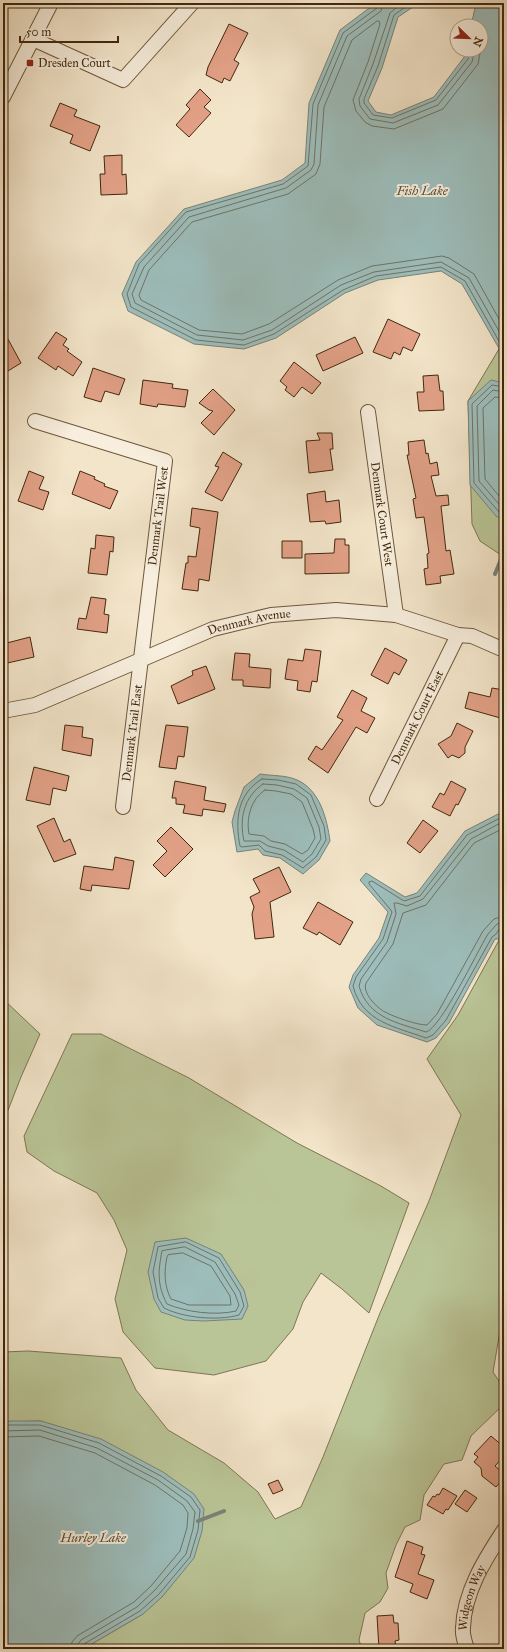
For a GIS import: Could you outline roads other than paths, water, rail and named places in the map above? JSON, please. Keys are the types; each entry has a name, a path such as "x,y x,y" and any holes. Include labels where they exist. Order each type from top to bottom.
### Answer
{"street":[{"path":"3,97 51,3"},
{"path":"33,39 122,80 192,3"},
{"name":"Denmark Court West","path":"368,412 396,615"},
{"name":"Denmark Trail West","path":"35,421 165,461 141,659"},
{"name":"Denmark Avenue","path":"3,711 35,704 213,629 271,615 336,610 396,615 458,635 472,636 504,650"},
{"name":"Denmark Court East","path":"377,800 458,635"},
{"name":"Denmark Trail East","path":"123,807 141,659"},
{"name":"Widgeon Way","path":"467,1649 462,1629 467,1601 483,1562 504,1530"}],"water":[{"name":"Fish Lake","path":"376,3 419,3 398,17 382,68 368,101 376,112 391,115 434,97 463,58 489,58 489,18 473,18 475,8 471,3 504,3 504,357 462,284 441,271 378,280 345,293 276,338 244,349 194,344 128,311 122,294 136,262 184,209 282,180 305,163 309,103 340,30"},
{"path":"491,380 504,383 504,521 496,516 470,485 468,401"},
{"path":"260,774 284,776 297,780 311,791 321,806 327,824 330,841 319,860 303,874 280,858 263,855 258,849 237,852 232,822 235,811 244,787"},
{"path":"504,811 504,927 499,939 495,939 449,1023 436,1038 427,1042 377,1025 358,1008 349,987 353,975 379,938 388,912 360,880 366,873 405,897 417,893 465,831"},
{"path":"186,1238 221,1254 244,1290 248,1306 242,1319 204,1321 185,1320 161,1312 154,1299 148,1272 155,1242"},
{"name":"Hurley Lake","path":"41,1421 101,1439 163,1472 194,1494 204,1509 202,1531 194,1558 162,1597 143,1614 83,1649 3,1649 3,1422"}],"waterway":[{"path":"495,574 504,552"},
{"path":"198,1521 224,1511"}],"place":[{"name":"Dresden Court","path":"30,63"}]}
